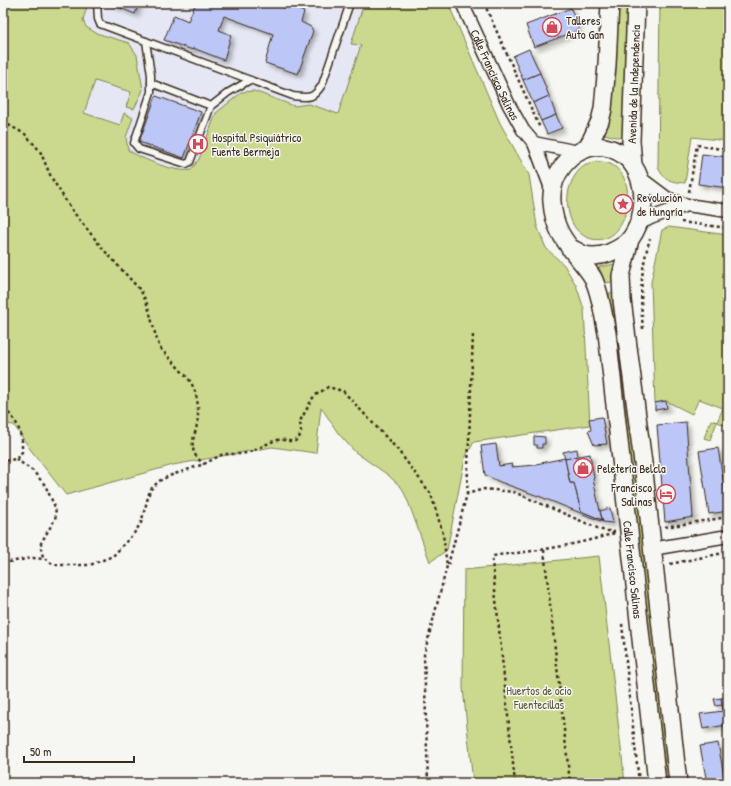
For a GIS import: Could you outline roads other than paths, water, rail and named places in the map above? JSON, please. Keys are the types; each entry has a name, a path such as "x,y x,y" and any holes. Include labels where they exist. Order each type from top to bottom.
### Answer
{"main road":[{"path":"583,150 601,146 614,149 625,156 636,171 642,189 646,228 617,250 601,256 583,254 569,247 559,233 553,217 552,191 555,180 564,165 583,150 600,121 603,109 607,65 610,3"},
{"name":"Avenida de la Independencia","path":"636,3 631,140 636,171"},
{"name":"Calle Francisco Salinas","path":"630,239 621,276 622,300 637,412 678,783"},
{"name":"Calle Francisco Salinas","path":"569,247 593,278 603,311 657,783"}],"street":[{"name":"Calle Francisco Salinas","path":"462,3 509,105 523,130 534,143 552,191"},
{"path":"534,143 583,150"},
{"path":"636,171 667,198 687,205 728,211"},
{"path":"646,228 653,217 687,205"},
{"path":"652,549 728,536"}],"lane":[{"path":"97,3 98,19 100,24 293,96 306,98 316,94 322,85 350,3"},
{"path":"146,41 151,75 151,92 134,142 138,149 186,164 190,162 211,106 229,92 250,80"},
{"path":"151,83 211,106"}],"place":[{"name":"Talleres Auto Gan","path":"552,27"},
{"name":"Hospital Psiquiátrico Fuente Bermeja","path":"198,144"},
{"name":"Revolución de Hungría","path":"623,204"},
{"name":"Peletería Belcla","path":"583,468"},
{"name":"Francisco Salinas","path":"666,494"}],"park label":[{"name":"Huertos de ocio Fuentecillas","path":"539,697"}]}
